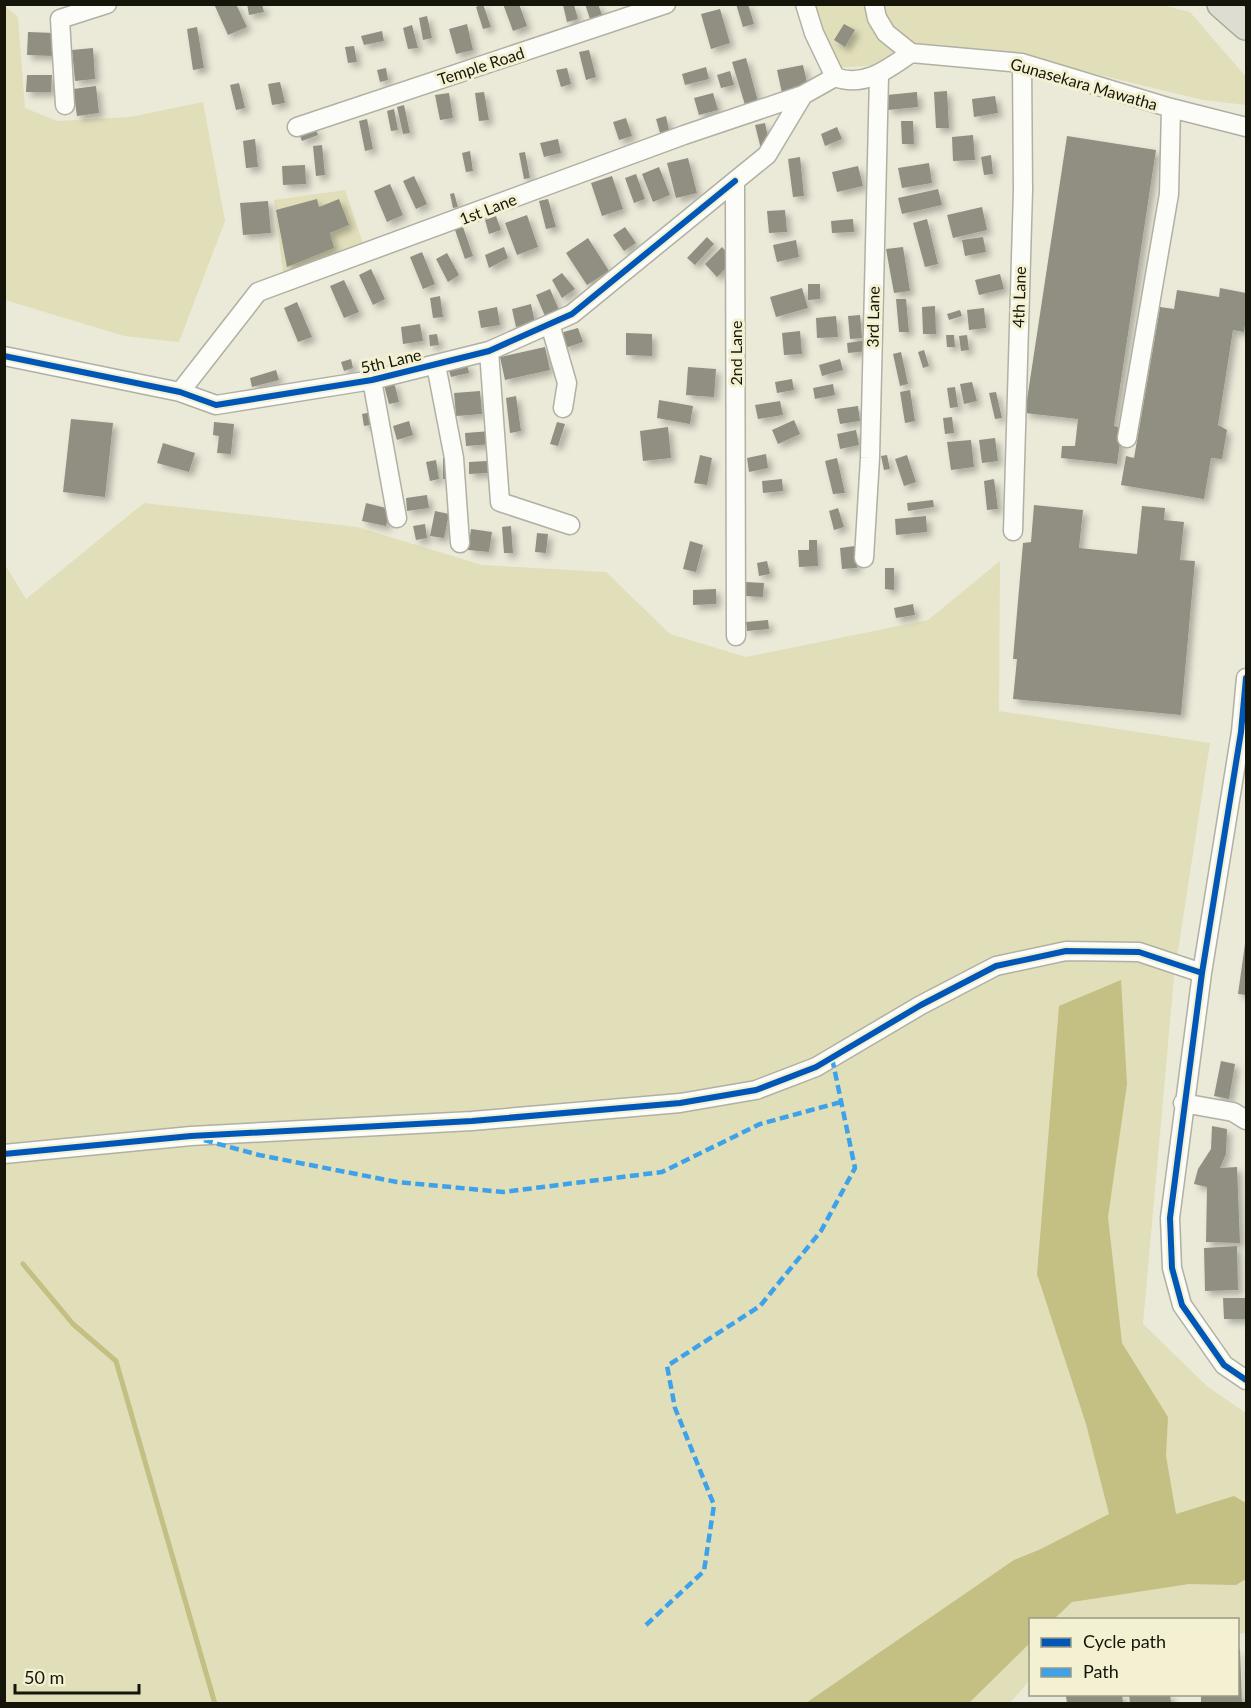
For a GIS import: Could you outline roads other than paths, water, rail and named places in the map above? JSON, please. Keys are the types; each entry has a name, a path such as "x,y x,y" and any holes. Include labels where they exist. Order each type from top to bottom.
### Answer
{"highway":[{"path":"1221,4 1246,26"}],"street":[{"path":"65,105 60,19 108,4"},
{"name":"Temple Road","path":"297,127 666,4"},
{"path":"805,4 814,33 835,77 844,81 879,76 911,53 886,33 877,18 874,4"},
{"name":"Gunasekara Mawatha","path":"911,53 1022,63 1171,108 1246,127"},
{"name":"4th Lane","path":"1013,531 1023,190 1022,63"},
{"name":"3rd Lane","path":"864,558 870,458 879,76"},
{"name":"1st Lane","path":"180,392 258,292 450,224 684,135 803,95 835,77"},
{"path":"735,181 767,155 803,95"},
{"path":"1126,438 1169,194 1171,108"},
{"name":"5th Lane","path":"4,356 180,392 216,405 372,380 436,365 489,351 572,314 735,181"},
{"name":"2nd Lane","path":"735,181 736,636"},
{"path":"550,324 567,383 563,408"},
{"path":"489,351 500,502 570,525"},
{"path":"436,365 454,458 460,543"},
{"path":"372,380 397,518"},
{"path":"1246,678 1240,743 1183,1103 1170,1218 1172,1268 1182,1305 1224,1365 1246,1380"},
{"path":"4,1154 191,1136 472,1121 680,1103 756,1090 816,1067 921,1005 996,966 1066,951 1139,952 1202,973"},
{"path":"1183,1103 1233,1112 1246,1119"}],"waterway":[{"path":"23,1264 73,1324 116,1361 215,1704"}]}
